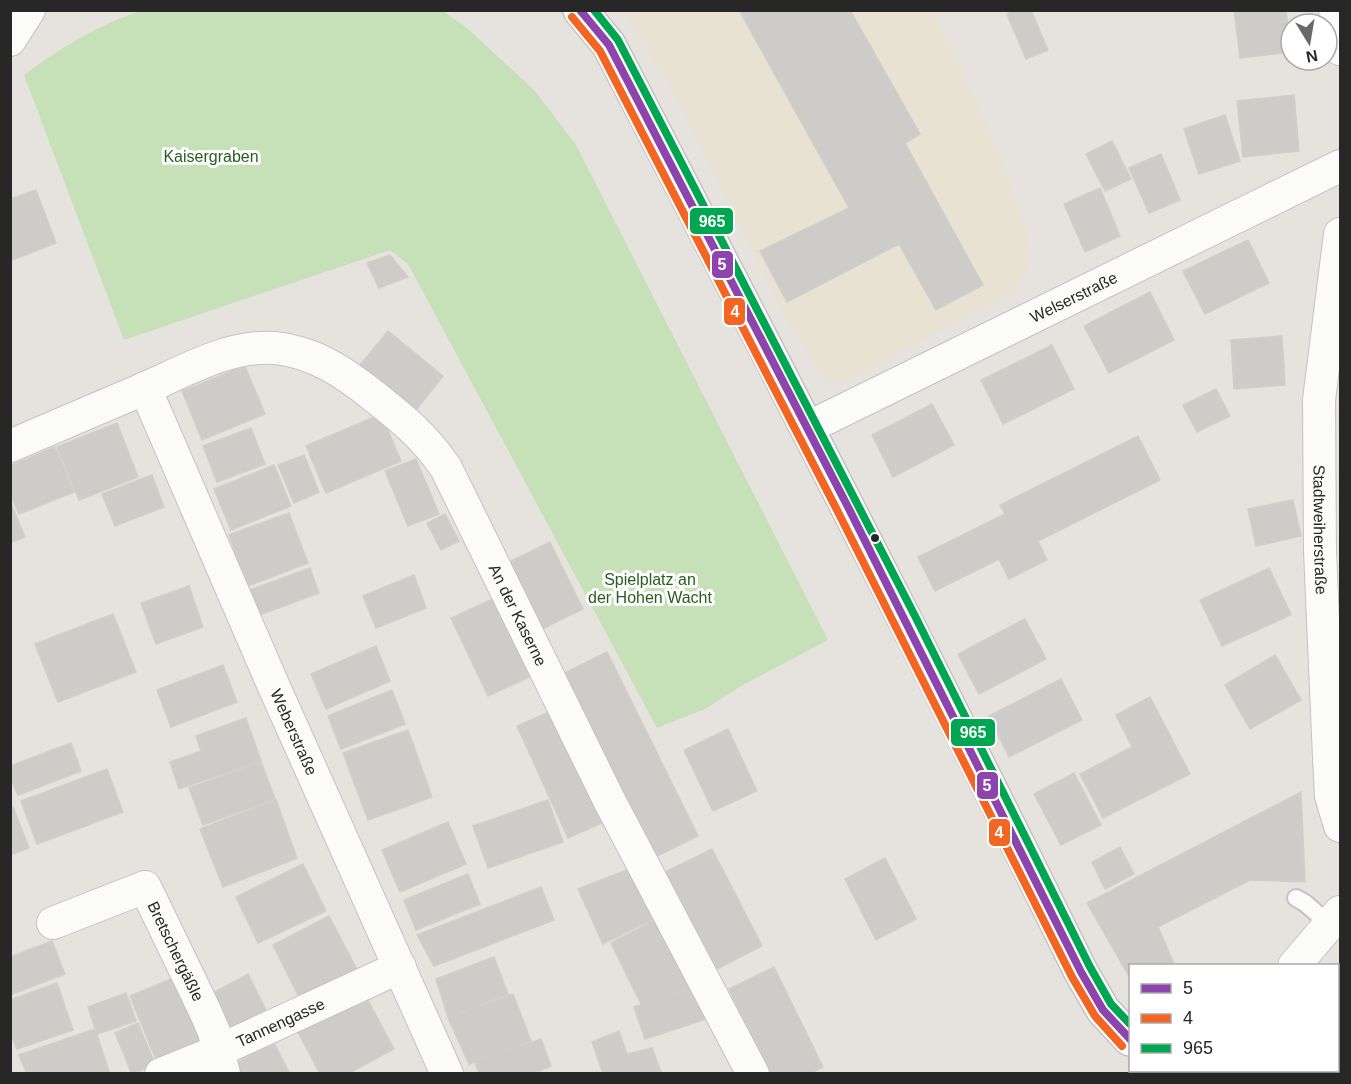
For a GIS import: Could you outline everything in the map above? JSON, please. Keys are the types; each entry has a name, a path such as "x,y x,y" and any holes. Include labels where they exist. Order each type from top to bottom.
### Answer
{"street":[{"path":"10,40 29,10"},
{"path":"580,10 609,45 930,667 1081,972 1103,1010 1129,1037"},
{"path":"1335,10 1341,49"},
{"name":"Welserstraße","path":"807,428 1341,166"},
{"name":"Stadtweiherstraße","path":"1341,234 1333,344 1319,400 1320,551 1331,796 1341,826"},
{"name":"An der Kaserne","path":"10,446 226,355 249,349 273,348 301,352 322,360 352,380 428,442 451,478 609,800 753,1074"},
{"name":"Weberstraße","path":"145,388 447,1074"},
{"name":"Bretschergäßle","path":"53,923 145,887 205,1011 221,1062"},
{"path":"1296,964 1335,918"},
{"name":"Tannengasse","path":"161,1074 221,1062 400,967"}],"lane":[{"path":"1296,898 1335,918"}],"shaded area":[{"path":"623,11 933,11 995,144 1025,225 1029,260 1019,288 842,383 825,381 784,314 673,91"}],"green space":[{"name":"Kaisergraben","path":"141,11 443,11 467,28 535,91 576,145 828,640 743,685 705,709 657,728 408,264 390,250 124,340 24,75 80,38 109,23"}],"building":[{"path":"739,10 850,10 920,134 905,143 983,285 936,310 899,244 787,302 760,251 849,208"},
{"path":"1014,10 1031,10 1048,50 1026,59 1007,14"},
{"path":"1234,10 1286,10 1286,12 1279,12 1279,53 1240,58"},
{"path":"1294,95 1299,151 1243,157 1237,101"},
{"path":"1225,115 1240,161 1199,174 1184,129"},
{"path":"1112,141 1131,179 1105,191 1086,154"},
{"path":"1161,154 1180,200 1149,213 1129,168"},
{"path":"1100,188 1120,236 1085,252 1064,204"},
{"path":"36,190 56,243 10,261 10,199"},
{"path":"1248,240 1269,283 1205,314 1183,271"},
{"path":"390,255 408,277 379,288 367,263"},
{"path":"1150,292 1174,340 1109,373 1084,326"},
{"path":"388,331 443,376 412,415 356,370"},
{"path":"1282,336 1285,385 1234,389 1231,340"},
{"path":"1052,345 1074,389 1003,424 981,380"},
{"path":"245,366 265,414 202,440 182,391"},
{"path":"1216,389 1230,416 1197,432 1183,405"},
{"path":"932,404 954,445 893,477 872,435"},
{"path":"381,414 401,461 326,493 306,446"},
{"path":"117,423 138,477 79,500 57,447"},
{"path":"251,428 265,464 217,482 203,446"},
{"path":"1138,436 1160,480 1038,541 1047,560 1009,579 999,559 935,591 918,557 1005,514 1000,505"},
{"path":"55,447 74,492 19,514 10,493 10,466"},
{"path":"304,455 319,492 294,503 278,465"},
{"path":"416,459 439,514 408,526 385,471"},
{"path":"274,465 291,506 231,530 214,489"},
{"path":"152,475 164,507 115,526 102,494"},
{"path":"1293,500 1301,536 1256,546 1248,509"},
{"path":"10,501 25,537 10,543"},
{"path":"289,513 308,563 248,586 229,535"},
{"path":"445,514 459,541 441,550 427,523"},
{"path":"550,542 583,609 542,629 509,562"},
{"path":"310,568 319,593 259,615 250,590"},
{"path":"1269,568 1291,615 1222,646 1200,600"},
{"path":"414,575 426,608 376,628 363,596"},
{"path":"189,586 203,627 156,644 141,603"},
{"path":"497,597 534,675 488,696 451,618"},
{"path":"113,614 136,672 58,702 35,644"},
{"path":"1025,619 1046,659 979,694 958,654"},
{"path":"376,646 390,681 326,709 311,674"},
{"path":"607,652 698,836 655,857 565,673"},
{"path":"1275,655 1301,700 1250,729 1225,685"},
{"path":"223,665 237,702 171,727 157,690"},
{"path":"1061,679 1082,720 1009,757 989,716"},
{"path":"392,690 405,724 341,749 328,716"},
{"path":"1150,697 1190,774 1103,818 1080,774 1132,747 1116,715"},
{"path":"556,709 606,821 568,838 517,726"},
{"path":"246,718 261,761 179,789 170,762 201,751 196,736"},
{"path":"728,729 757,791 713,811 684,750"},
{"path":"408,730 432,797 368,820 343,753"},
{"path":"71,743 81,771 18,795 10,777 10,766"},
{"path":"261,762 275,799 203,825 189,788"},
{"path":"107,769 123,812 37,844 21,801"},
{"path":"1074,773 1101,825 1061,845 1034,794"},
{"path":"1301,792 1305,882 1250,880 1158,927 1174,964 1129,964 1129,976 1087,903"},
{"path":"276,800 297,858 223,887 200,829"},
{"path":"548,800 563,842 488,868 473,826"},
{"path":"13,807 29,848 10,855 10,808"},
{"path":"448,822 466,864 400,892 382,850"},
{"path":"1120,847 1134,874 1105,889 1092,862"},
{"path":"712,849 762,946 715,970 665,872"},
{"path":"885,858 916,919 876,940 845,879"},
{"path":"303,864 326,911 258,943 236,897"},
{"path":"632,868 657,917 603,944 578,889"},
{"path":"468,874 480,904 416,930 404,900"},
{"path":"541,887 554,920 434,966 417,935"},
{"path":"329,916 356,968 299,997 273,945"},
{"path":"658,918 696,988 641,1004 611,943"},
{"path":"52,941 65,974 10,995 10,957"},
{"path":"494,957 508,994 448,1017 436,979"},
{"path":"774,967 823,1067 810,1074 770,1074 729,989"},
{"path":"183,974 210,1040 157,1062 130,996"},
{"path":"248,974 266,1010 231,1028 213,993"},
{"path":"57,983 73,1030 17,1049 10,1032 10,1000"},
{"path":"696,988 709,1018 645,1039 634,1007"},
{"path":"1340,988 1340,1074 1322,1074 1322,1072 1339,1072"},
{"path":"126,993 136,1021 97,1034 88,1007"},
{"path":"513,994 531,1041 469,1064 448,1018"},
{"path":"365,995 394,1049 347,1074 320,1074 297,1030"},
{"path":"138,1023 155,1064 132,1074 115,1033"},
{"path":"95,1029 110,1074 27,1074 19,1055"},
{"path":"619,1031 627,1054 652,1048 661,1072 603,1074 592,1042"},
{"path":"541,1039 551,1066 532,1074 479,1074 475,1062"},
{"path":"274,1043 290,1074 230,1074 227,1068"}],"transit line":[{"name":"5","path":"580,10 609,45 848,507 1081,972 1103,1010 1129,1038"},
{"name":"965","path":"594,10 618,40 916,618 1090,967 1111,1004 1129,1023"},
{"name":"4","path":"572,17 600,51 838,512 1072,977 1095,1016 1122,1046"}],"park label":[{"name":"Spielplatz an der Hohen Wacht","path":"650,588"}]}
